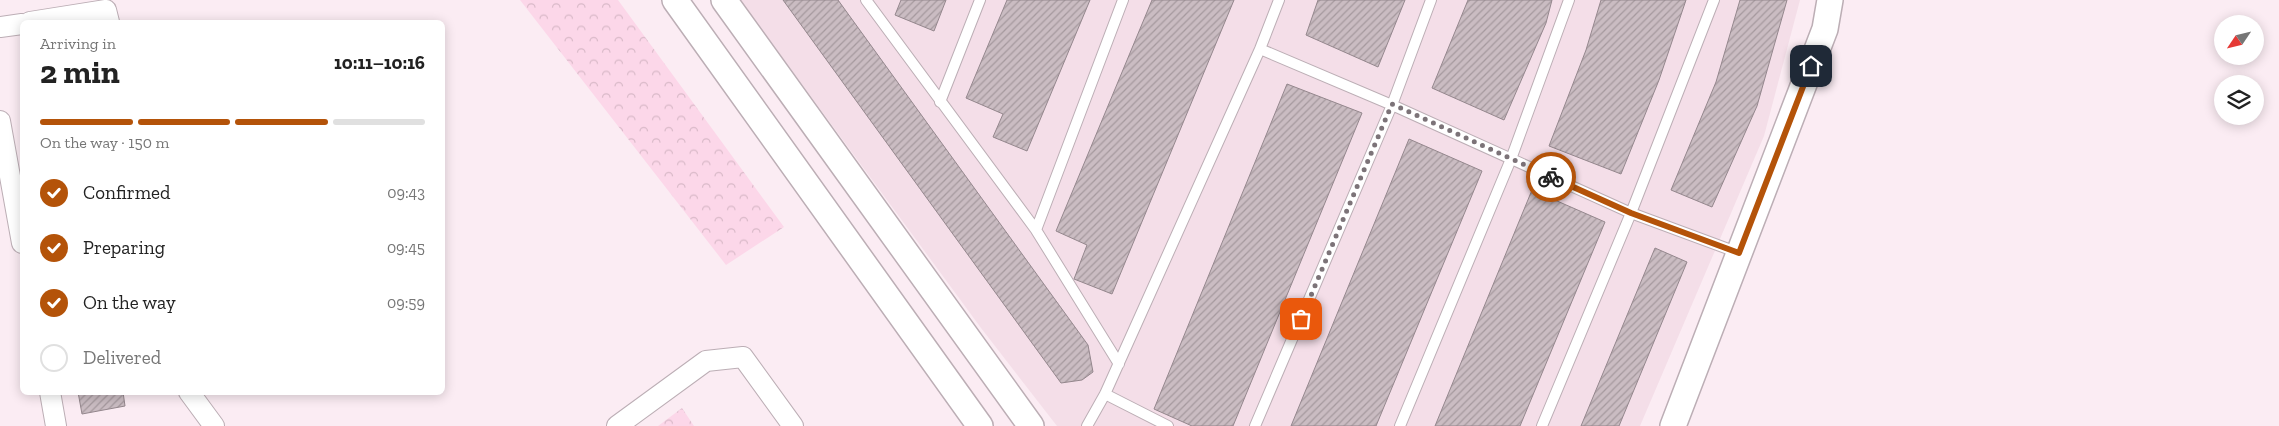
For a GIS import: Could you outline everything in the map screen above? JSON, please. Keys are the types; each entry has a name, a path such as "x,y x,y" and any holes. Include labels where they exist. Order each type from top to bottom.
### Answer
{"street":[{"path":"675,0 980,426"},
{"path":"724,0 1031,426"},
{"path":"1673,426 1825,29 1830,0"},
{"path":"43,20 106,10 108,20"},
{"path":"0,27 20,24"},
{"path":"0,120 20,232"},
{"path":"617,426 706,361 743,357 793,426"},
{"path":"51,395 56,426"},
{"path":"191,395 214,426"}],"lane":[{"path":"866,0 1036,230 1118,364"},
{"path":"940,102 980,0"},
{"path":"1036,230 1122,0"},
{"path":"1087,426 1105,394 1260,49 1279,0"},
{"path":"1255,426 1392,104 1431,0"},
{"path":"1400,426 1511,159 1569,0"},
{"path":"1542,426 1631,213 1714,0"},
{"path":"1260,49 1392,104 1631,213 1739,253"},
{"path":"1105,394 1168,426"}],"shaded area":[{"path":"740,0 1800,0 1764,136 1640,426 1057,426 981,328"}],"green space":[{"path":"520,0 618,0 784,227 726,265"},
{"path":"682,408 694,426 658,426"}],"building":[{"path":"783,0 838,0 1088,345 1093,372 1082,380 1061,383"},
{"path":"901,0 946,0 934,31 895,15"},
{"path":"1007,0 1090,0 1027,151 993,137 1003,114 966,98"},
{"path":"1152,0 1234,0 1112,294 1074,279 1087,245 1056,231"},
{"path":"1318,0 1405,0 1378,67 1306,35"},
{"path":"1468,0 1552,0 1546,23 1504,120 1432,88"},
{"path":"1601,0 1686,0 1659,80 1621,174 1549,146 1586,50"},
{"path":"1740,0 1787,0 1757,106 1712,207 1671,190 1716,82"},
{"path":"1287,84 1362,113 1233,426 1192,426 1154,409"},
{"path":"1409,139 1482,171 1376,426 1291,426"},
{"path":"1532,190 1605,222 1520,426 1435,426"},
{"path":"1655,248 1687,262 1619,426 1581,426"},
{"path":"79,395 123,395 125,406 82,414"}],"way so far":[{"path":"1301,319 1392,104 1551,177"}],"route":[{"path":"1551,177 1631,213 1739,253 1811,66"}]}
